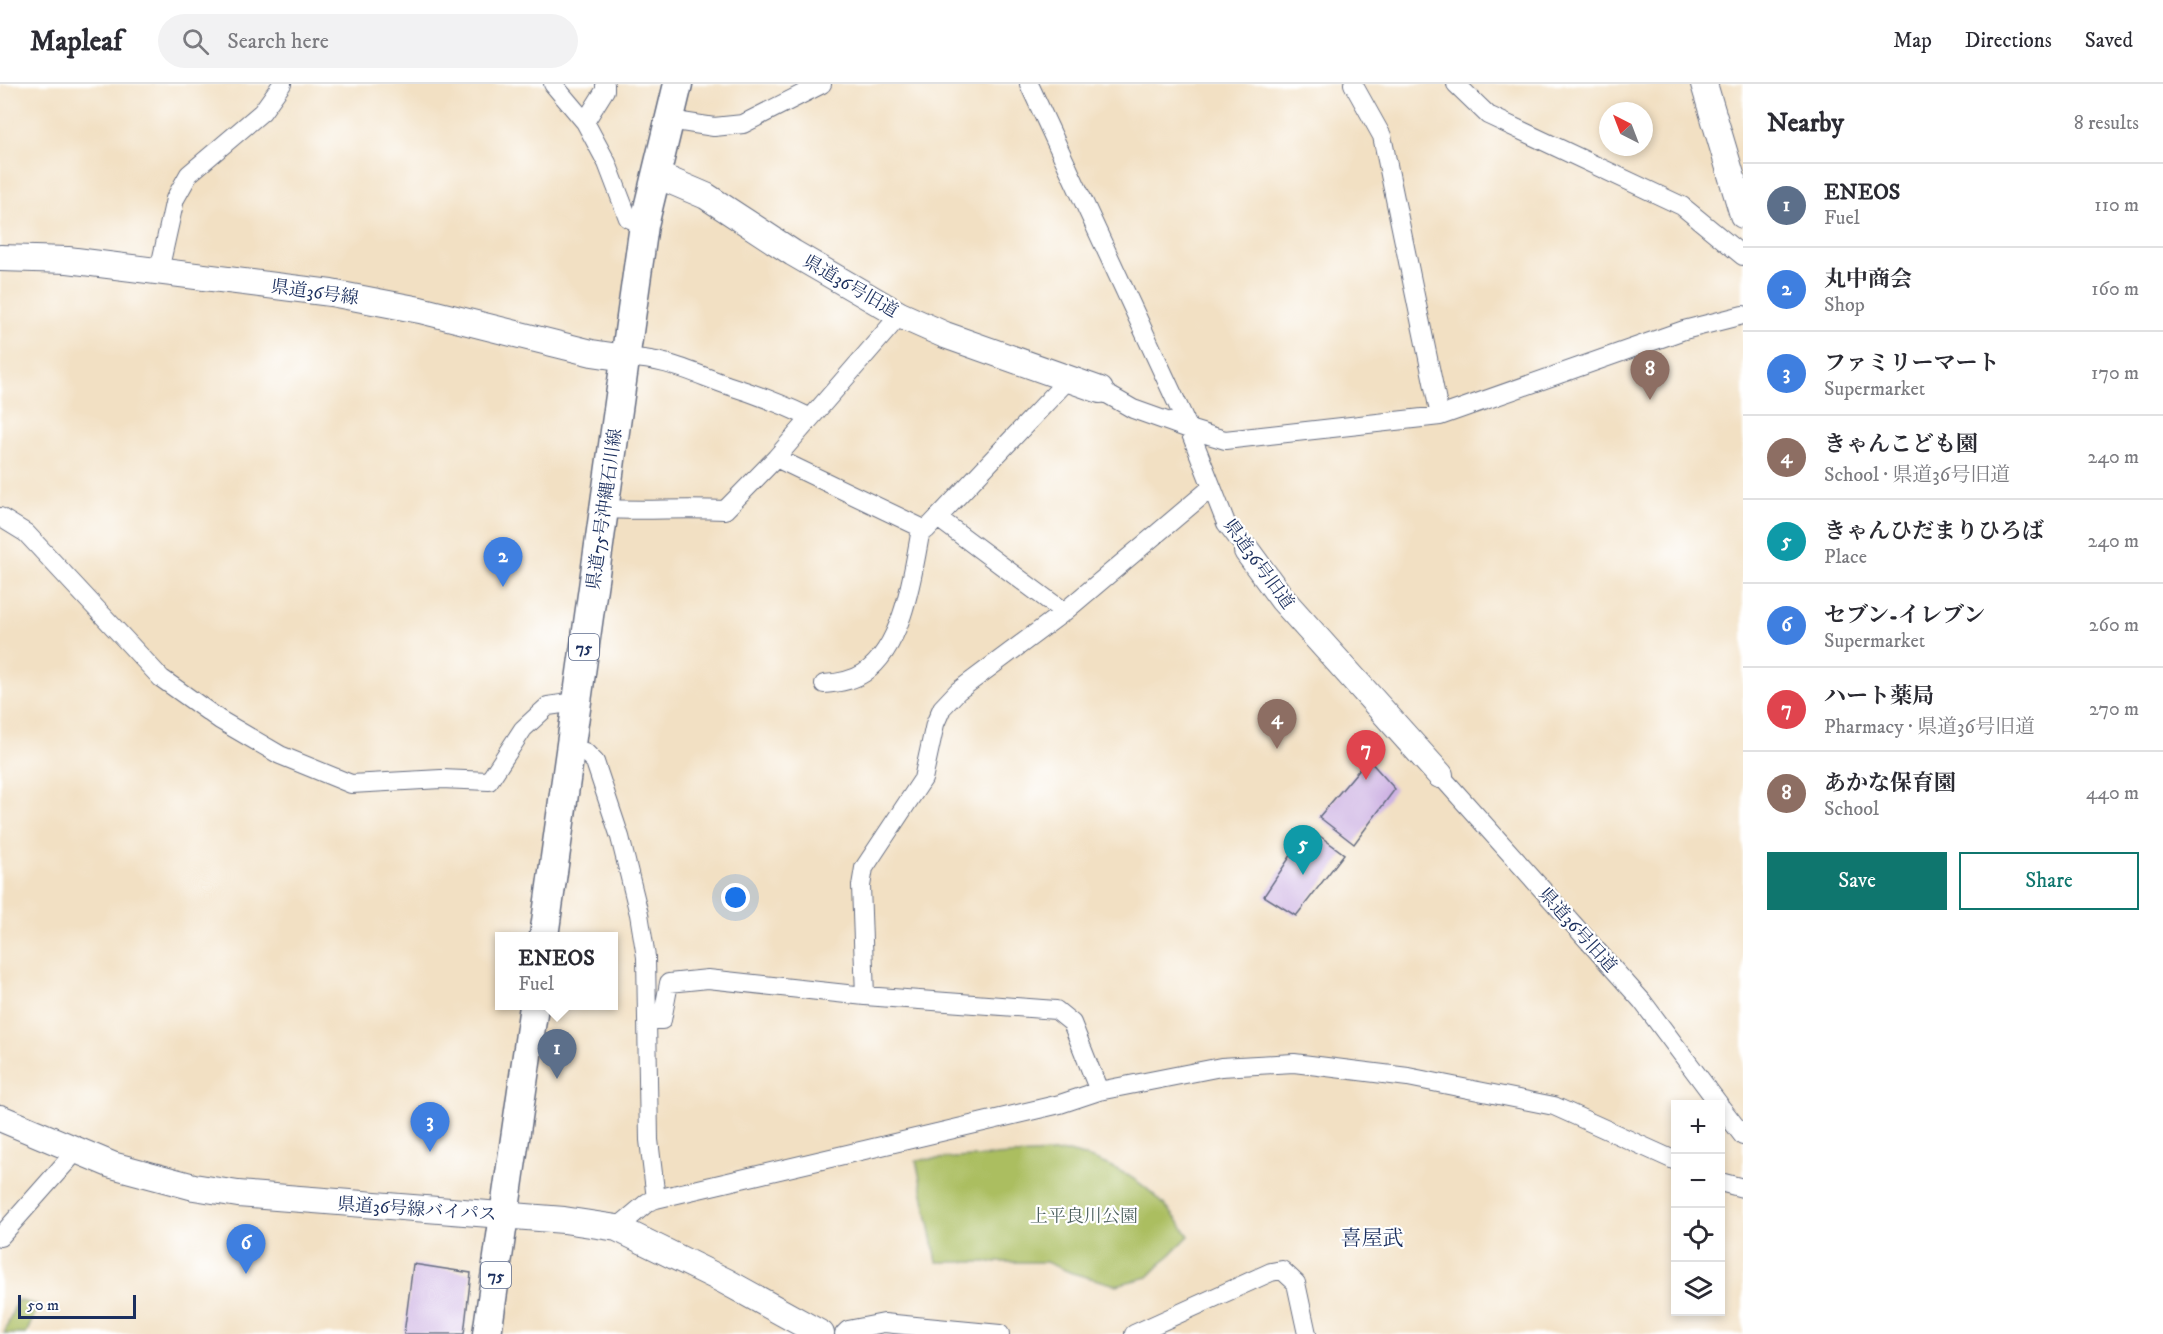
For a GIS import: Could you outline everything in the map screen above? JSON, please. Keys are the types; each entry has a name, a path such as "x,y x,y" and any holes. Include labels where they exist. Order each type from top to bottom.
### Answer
{"main road":[{"name":"県道75号沖縄石川線","path":"545,932 644,225 678,84"},
{"path":"1704,84 1743,215"},
{"name":"県道36号旧道","path":"657,175 706,196 793,253 900,315 945,335 1100,390"},
{"name":"県道36号線","path":"0,258 68,260 331,292 420,310 592,353 626,358"},
{"name":"県道36号旧道","path":"1247,551 1283,600 1440,775"},
{"name":"75","path":"487,1334 533,1010"},
{"name":"県道36号線バイパス","path":"0,1118 112,1166 153,1177 238,1194 593,1223 617,1228 725,1281 821,1334"}],"street":[{"path":"159,271 175,199 189,174 262,112 282,84"},
{"path":"553,84 585,122 607,163 628,218 644,225"},
{"path":"585,122 605,90 605,84"},
{"path":"669,120 714,127 743,124 822,84"},
{"path":"1029,84 1189,429 1225,440 1440,416 1684,330 1743,315"},
{"path":"1353,84 1382,136 1440,416"},
{"path":"1456,84 1488,115 1682,206 1743,256"},
{"path":"604,509 659,512 692,508 725,510 776,458 809,417 900,315"},
{"path":"626,358 642,357 684,368 762,395 809,417"},
{"path":"776,458 926,530 1062,386 1064,377"},
{"name":"県道36号旧道","path":"1100,390 1133,409 1189,429 1226,523 1247,551"},
{"path":"865,996 861,886 864,868 923,779 935,724 942,708 958,691 1064,612 1211,488"},
{"path":"0,517 26,533 161,678 220,720 280,754 351,784 441,779 489,781 523,729 548,705 576,702"},
{"path":"938,518 1064,612"},
{"path":"824,684 846,681 864,673 880,657 910,596 921,529"},
{"path":"571,749 585,752 595,762 620,837 646,957 649,1020 649,1140 656,1199"},
{"name":"県道36号旧道","path":"1440,775 1642,1001 1716,1100"},
{"path":"649,1020 662,1020 669,983 708,979 865,996 1056,1010 1072,1023 1099,1091"},
{"path":"617,1228 648,1202 656,1199 1060,1104 1099,1091 1221,1066 1294,1063 1408,1077 1554,1106 1671,1159"},
{"name":"県道36号旧道","path":"1725,1112 1743,1136"},
{"path":"0,1237 77,1150"},
{"path":"1725,1183 1743,1188"},
{"path":"1134,1334 1157,1329 1271,1272 1282,1270 1296,1283 1307,1334"},
{"path":"844,1334 848,1330 884,1323 1000,1334"}],"green space":[{"name":"上平良川公園","path":"1069,1152 1106,1164 1138,1182 1164,1205 1189,1236 1148,1277 1116,1285 1072,1273 1046,1262 937,1262 916,1160"},
{"path":"17,1300 39,1305 26,1334 4,1334"}],"building":[{"path":"1368,759 1395,789 1354,844 1319,817"},
{"path":"1309,828 1344,854 1296,916 1264,896"},
{"path":"413,1264 471,1273 464,1334 404,1334"}],"place":[{"name":"あかな保育園","path":"1650,400"},
{"name":"丸中商会","path":"503,587"},
{"name":"きゃんこども園","path":"1277,749"},
{"name":"ハート薬局","path":"1366,780"},
{"name":"きゃんひだまりひろば","path":"1303,875"},
{"name":"ENEOS","path":"557,1079"},
{"name":"ファミリーマート","path":"430,1152"},
{"name":"セブン-イレブン","path":"246,1274"}],"district":[{"name":"喜屋武","path":"1372,1238"}]}
